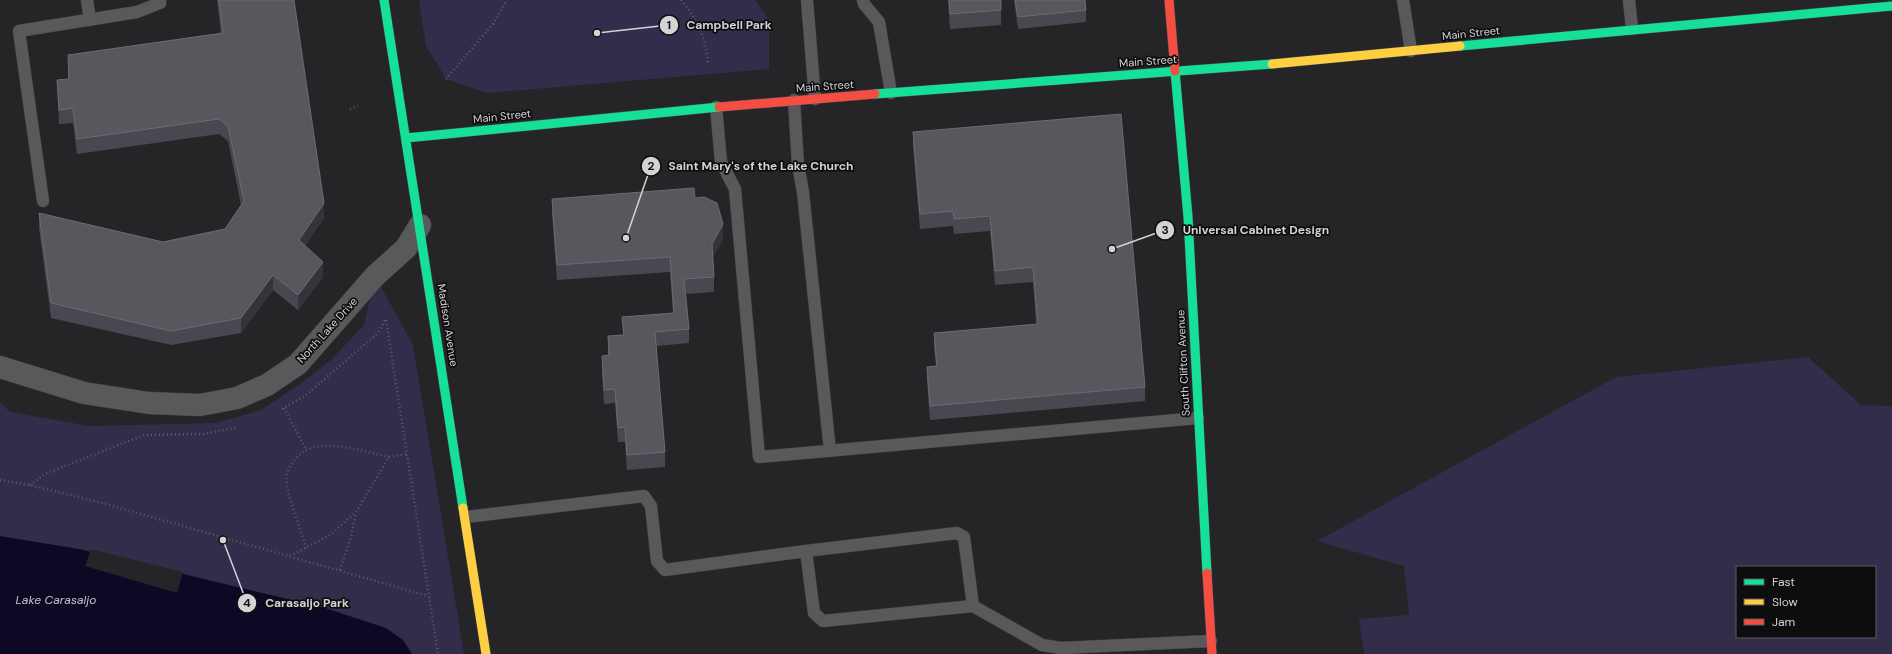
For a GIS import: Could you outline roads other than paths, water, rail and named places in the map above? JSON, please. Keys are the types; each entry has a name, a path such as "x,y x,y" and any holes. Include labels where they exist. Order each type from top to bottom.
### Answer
{"main road":[{"name":"Madison Avenue","path":"384,0 466,517 486,654"},
{"name":"South Clifton Avenue","path":"1169,0 1188,217 1212,654"},
{"name":"Main Street","path":"406,138 794,100 1175,71 1411,51 1860,4 1892,6"}],"street":[{"name":"North Lake Drive","path":"0,367 84,393 149,403 200,405 237,398 267,385 298,364 375,276 406,248 420,225"}],"lane":[{"path":"87,0 90,20"},
{"path":"43,202 19,31 137,12 160,3 160,0"},
{"path":"807,0 815,99"},
{"path":"864,0 864,4 879,22 891,93"},
{"path":"1403,0 1411,51"},
{"path":"1629,0 1632,29"},
{"path":"794,100 798,165 803,192 830,451"},
{"path":"716,107 721,162 735,189 759,457 1198,418"},
{"path":"466,517 644,496 651,506 657,561 665,570 957,533 964,537 973,606"},
{"path":"806,551 814,613 823,621 973,606 1042,645 1061,648 1211,641"}],"water":[{"name":"Lake Carasaljo","path":"0,536 79,549 325,608 386,628 403,640 412,654 0,654"}],"place":[{"name":"Campbell Park","path":"597,33"},
{"name":"Saint Mary's of the Lake Church","path":"626,238"},
{"name":"Universal Cabinet Design","path":"1112,249"},
{"name":"Carasaljo Park","path":"223,540"}]}
